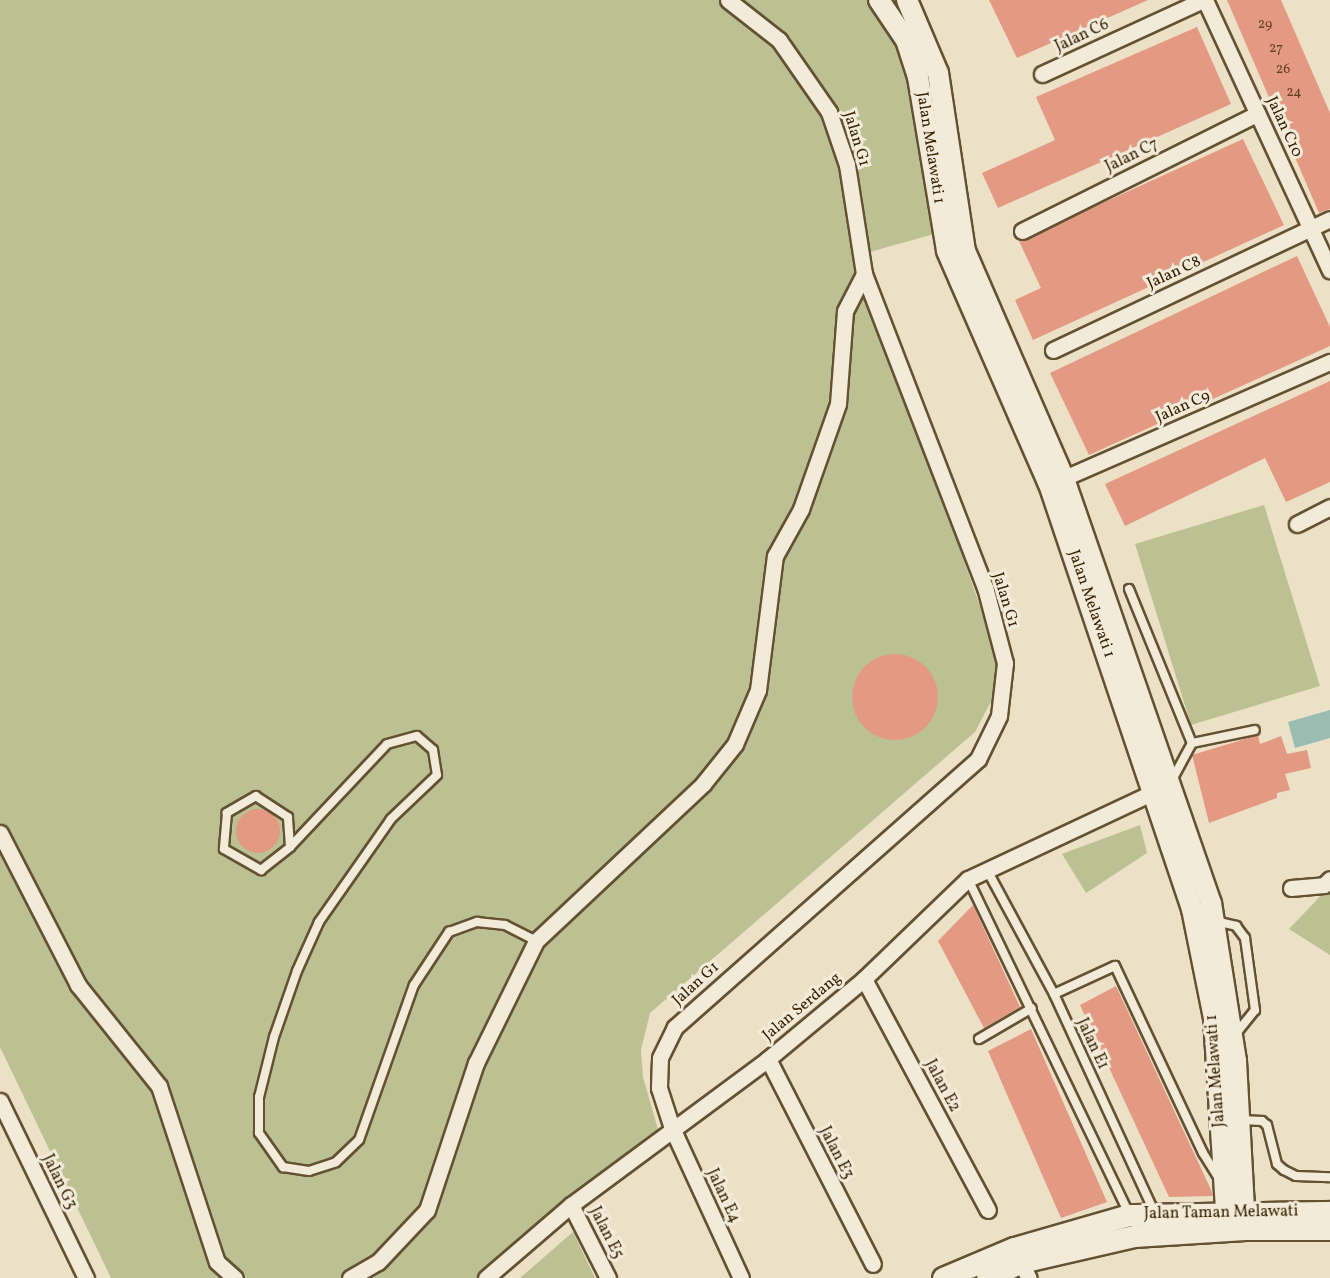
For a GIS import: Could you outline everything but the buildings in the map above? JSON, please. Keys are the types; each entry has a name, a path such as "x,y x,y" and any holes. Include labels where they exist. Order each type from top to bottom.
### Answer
{"main road":[{"name":"Jalan Taman Melawati","path":"943,1278 1134,1236 1235,1221 1330,1212"},
{"name":"Jalan Taman Melawati","path":"987,1278 1129,1215 1155,1213 1330,1229"}],"street":[{"name":"Jalan G1","path":"672,1128 659,1088 660,1058 675,1027 978,759 999,716 1005,663 985,587 864,274 848,165 829,112 779,40 728,0"},
{"name":"Jalan Melawati 1","path":"879,0 906,40 918,77 947,251 1056,481"},
{"name":"Jalan Melawati 1","path":"907,0 938,73 965,251 1056,481 1163,788 1214,921 1232,1038 1239,1120 1235,1221"},
{"name":"Jalan C6","path":"1042,74 1204,0"},
{"name":"Jalan C10","path":"1204,0 1330,270"},
{"name":"Jalan C7","path":"1022,231 1257,114"},
{"name":"Jalan C8","path":"1053,350 1330,219"},
{"path":"350,1278 378,1262 427,1210 476,1063 536,941 703,784 735,744 751,712 758,690 775,556 801,509 835,414 845,310 864,274"},
{"name":"Jalan C9","path":"1056,481 1330,362"},
{"path":"1297,524 1330,507"},
{"name":"Jalan Melawati 1","path":"1163,788 1192,909 1214,1018 1224,1185 1235,1221"},
{"name":"Jalan Serdang","path":"486,1278 571,1205 768,1059 864,979 968,879 1163,788"},
{"path":"0,833 78,985 159,1086 217,1262 235,1278"},
{"path":"1291,888 1324,885 1330,879"},
{"name":"Jalan E2","path":"864,979 988,1210"},
{"name":"Jalan E3","path":"768,1059 873,1264"},
{"name":"Jalan G3","path":"0,1101 86,1278"},
{"name":"Jalan E4","path":"672,1128 741,1278"},
{"name":"Jalan E5","path":"571,1205 608,1278"}],"lane":[{"path":"1129,589 1192,743"},
{"path":"1163,788 1192,743 1255,730"},
{"path":"290,847 288,817 256,796 227,813 224,849 261,870 290,847 387,744 417,736 433,750 437,775 391,819 319,922 297,971 274,1037 259,1097 259,1133 283,1167 309,1171 336,1162 359,1140 414,985 449,932 477,921 505,925 536,941"},
{"name":"Jalan E1","path":"987,870 1054,994 1155,1213 1157,1234"},
{"path":"968,879 1032,1008 1129,1215 1134,1236"},
{"path":"1214,921 1236,926 1245,938 1255,1010 1232,1038"},
{"path":"1054,994 1115,966 1203,1153 1224,1185"},
{"path":"979,1039 1032,1008"},
{"path":"1239,1120 1262,1121 1267,1125 1277,1164 1284,1170 1296,1176 1330,1177"}],"green space":[{"path":"0,0 876,0 894,22 945,231 866,253 874,305 994,646 997,690 975,732 650,1013 641,1050 643,1077 659,1133 485,1278 111,1278 0,1047"},
{"path":"1264,505 1320,686 1191,725 1135,544"},
{"path":"1140,825 1147,853 1086,893 1062,854"},
{"path":"1330,886 1330,955 1289,929"},
{"path":"573,1232 595,1278 520,1278"}],"water":[{"path":"1330,710 1330,738 1295,748 1288,722"}]}
